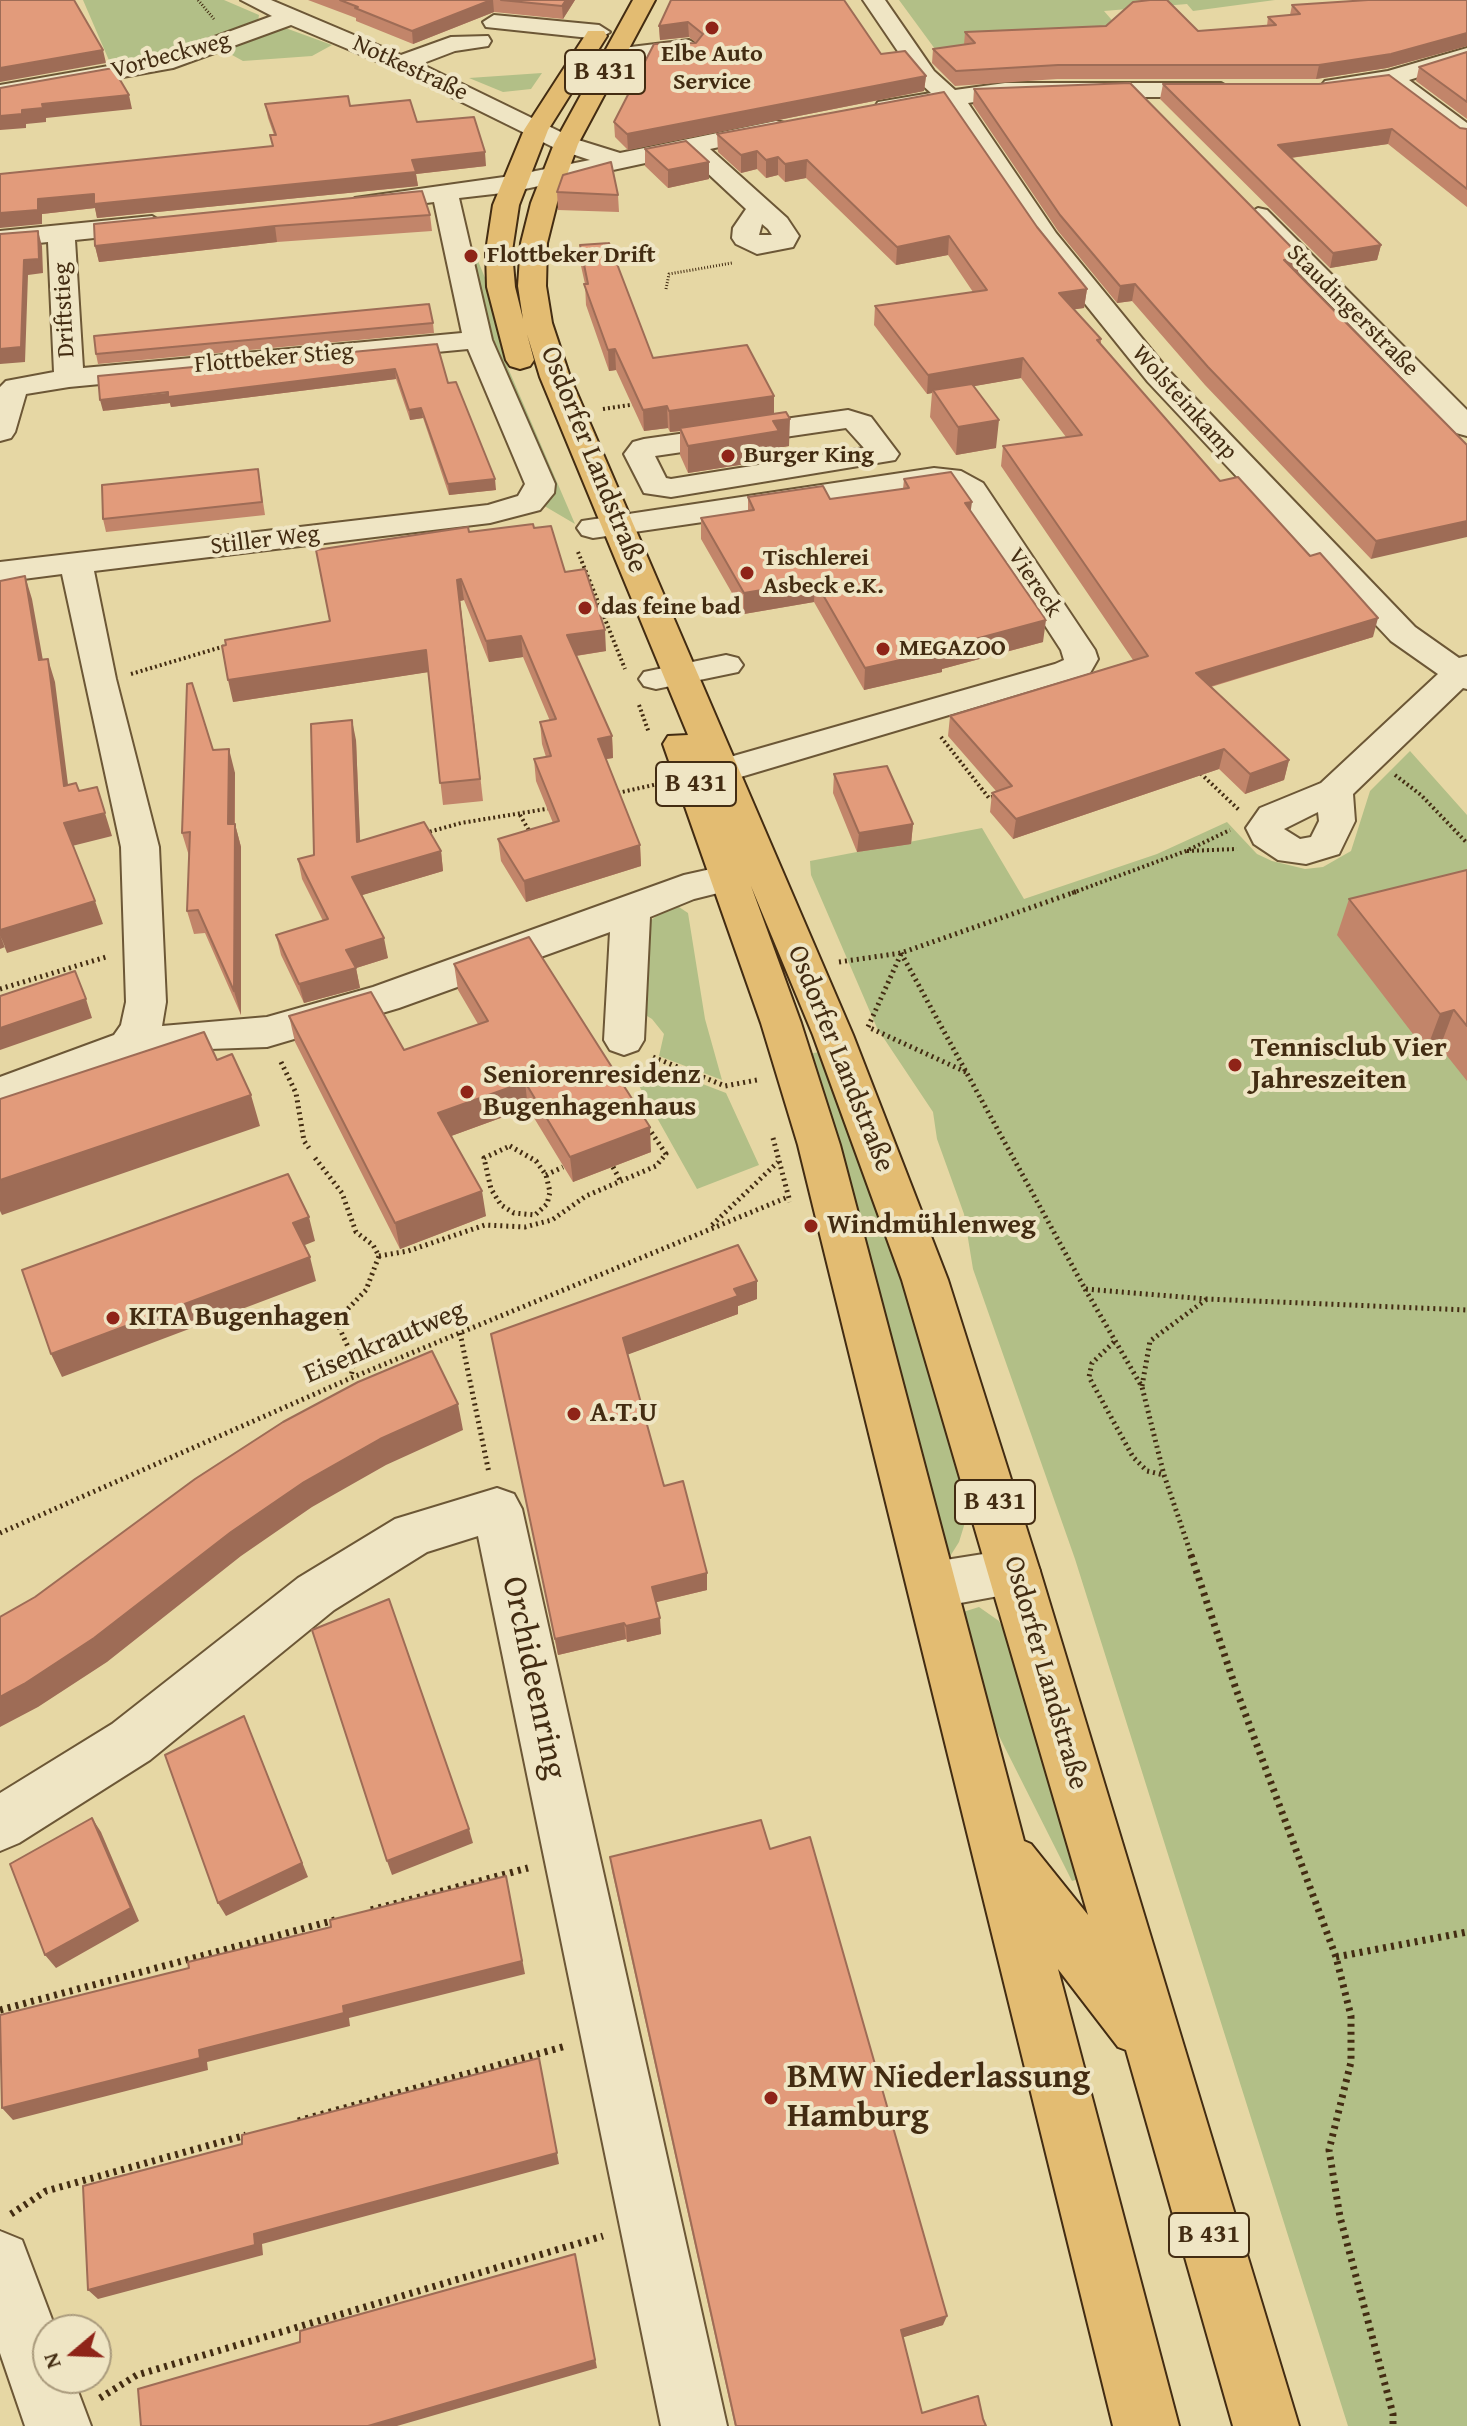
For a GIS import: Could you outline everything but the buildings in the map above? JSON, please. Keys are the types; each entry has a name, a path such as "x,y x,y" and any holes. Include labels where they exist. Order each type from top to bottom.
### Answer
{"main road":[{"name":"Osdorfer Landstraße","path":"664,30 599,32 536,130 511,184 499,251 501,287 510,331 605,526 668,676 694,777 781,1023 819,1145 1002,1852 1146,2426"},
{"name":"Osdorfer Landstraße","path":"605,526 599,482 555,377 538,323 532,286 534,243 553,176 566,144 614,56 664,30"},
{"name":"Osdorfer Landstraße","path":"694,777 833,1035 920,1266 1015,1571 1266,2426"},
{"name":"B 431","path":"1002,1852 1153,2043"}],"street":[{"name":"Notkestraße","path":"252,0 401,63 566,144 625,160"},
{"name":"Wolsteinkamp","path":"874,0 926,76 950,97 1046,238 1196,419 1403,634 1464,673"},
{"name":"Vorbeckweg","path":"0,92 165,63 291,17"},
{"path":"614,56 664,30"},
{"path":"401,63 487,31 599,32"},
{"path":"1316,89 1391,78 1467,55"},
{"path":"1391,78 1467,135"},
{"path":"857,112 1005,90 1239,90"},
{"path":"1138,90 1164,121"},
{"path":"337,205 511,184 803,122"},
{"path":"692,146 760,208"},
{"name":"Osdorfer Landstraße","path":"445,194 478,340 540,484 538,493 529,503"},
{"name":"Staudingerstraße","path":"1237,196 1467,427"},
{"path":"0,239 179,222"},
{"name":"Driftstieg","path":"0,432 10,394 16,387 69,378 61,234"},
{"name":"Flottbeker Stieg","path":"69,378 478,340"},
{"path":"848,419 860,423 884,454 799,482 671,488 655,486 648,474 639,454 644,448 848,419"},
{"path":"599,482 648,474"},
{"name":"Viereck","path":"605,526 799,482 885,484 950,478 972,490 1081,659 1078,666 1067,671 924,715 863,725 694,777"},
{"name":"Stiller Weg","path":"0,572 490,514 529,503"},
{"path":"76,564 99,679 140,847 146,1002 141,1030 128,1045"},
{"path":"668,676 726,665"},
{"path":"1274,842 1291,851 1306,852 1326,845 1337,821 1334,791 1464,673"},
{"path":"0,1094 128,1045 209,1034 267,1032 385,998 684,888 729,878"},
{"path":"624,1040 631,910"},
{"path":"0,1824 131,1742 316,1594 413,1534 497,1509"},
{"name":"Orchideenring","path":"497,1509 694,2426"},
{"path":"933,1585 1015,1571"},
{"path":"0,2262 58,2425"}],"path":[{"path":"666,289 669,274 741,261"},
{"path":"592,410 648,402"},
{"path":"99,679 146,672 235,643"},
{"path":"924,715 989,798 1004,793"},
{"path":"1383,768 1421,795 1467,843"},
{"path":"1196,769 1243,812"},
{"path":"608,796 694,777"},
{"path":"418,835 461,823 564,805"},
{"path":"520,815 533,838"},
{"path":"839,962 901,953 1001,920 1186,851 1237,827"},
{"path":"1459,834 1467,833"},
{"path":"1186,851 1259,848 1274,842"},
{"path":"0,989 146,945"},
{"path":"901,953 868,1027 968,1073"},
{"path":"901,953 1114,1342 1142,1387 1164,1475 1236,1689 1336,1957 1351,2016 1351,2062 1329,2150 1340,2217 1393,2414 1393,2426"},
{"path":"267,1032 296,1093 309,1148"},
{"path":"624,1040 656,1059 725,1086 757,1080"},
{"path":"379,1256 408,1251 485,1225 540,1224 620,1180 656,1166 666,1154 642,1118"},
{"path":"510,1146 536,1161 546,1175 550,1192 547,1204 535,1215 514,1213 501,1205 491,1189 484,1158 498,1148 510,1146"},
{"path":"315,1158 342,1193 356,1232 373,1245 379,1256 366,1290 341,1316 338,1325 354,1360 351,1378"},
{"name":"Eisenkrautweg","path":"0,1533 351,1378 788,1197 778,1162 708,1229"},
{"path":"546,1175 563,1167"},
{"path":"613,1167 620,1180"},
{"path":"535,1215 540,1224"},
{"path":"1085,1289 1207,1299 1467,1310"},
{"path":"1142,1387 1150,1341 1207,1299"},
{"path":"460,1333 497,1509"},
{"path":"1114,1342 1092,1363 1089,1377 1133,1457 1147,1471 1164,1475"},
{"path":"355,1914 571,1856"},
{"path":"0,2010 340,1919"},
{"path":"1336,1957 1467,1932"},
{"path":"290,2123 609,2034"},
{"path":"0,2221 46,2191 259,2131"},
{"path":"58,2425 137,2375 650,2222"}],"green space":[{"path":"83,0 224,0 259,15 258,21 189,47 111,65"},
{"path":"899,0 1275,0 1193,11 1187,4 1104,11 1124,34 935,49"},
{"path":"280,26 332,45 312,56 243,61 223,50"},
{"path":"542,73 531,89 503,92 469,78"},
{"path":"478,261 488,285 508,368 575,524 541,504 491,353 468,262"},
{"path":"1410,751 1467,815 1467,2426 1348,2426 1075,1559 973,1269 964,1214 937,1139 933,1112 877,1028 811,875 810,861 982,828 1024,899 1157,854 1227,822 1257,854 1305,869 1323,867 1351,851 1370,791"},
{"path":"673,903 688,913 705,1019 722,1080 659,1056 664,1034 652,1019 642,1013 640,951 650,921"},
{"path":"819,1052 911,1308 968,1498 967,1516 959,1542 949,1558 853,1190 809,1054"},
{"path":"661,1068 726,1093 759,1165 697,1189 638,1084"},
{"path":"979,1607 999,1621 1008,1639 1079,1879 1072,1881 997,1732 963,1612"}],"place":[{"name":"Elbe Auto Service","path":"712,28"},
{"name":"Flottbeker Drift","path":"471,256"},
{"name":"Burger King","path":"728,456"},
{"name":"Tischlerei Asbeck e.K.","path":"747,573"},
{"name":"das feine bad","path":"585,608"},
{"name":"MEGAZOO","path":"883,649"},
{"name":"Tennisclub Vier Jahreszeiten","path":"1235,1065"},
{"name":"Seniorenresidenz Bugenhagenhaus","path":"467,1092"},
{"name":"Windmühlenweg","path":"811,1226"},
{"name":"KITA Bugenhagen","path":"113,1318"},
{"name":"A.T.U","path":"574,1414"},
{"name":"BMW Niederlassung Hamburg","path":"771,2098"}]}
